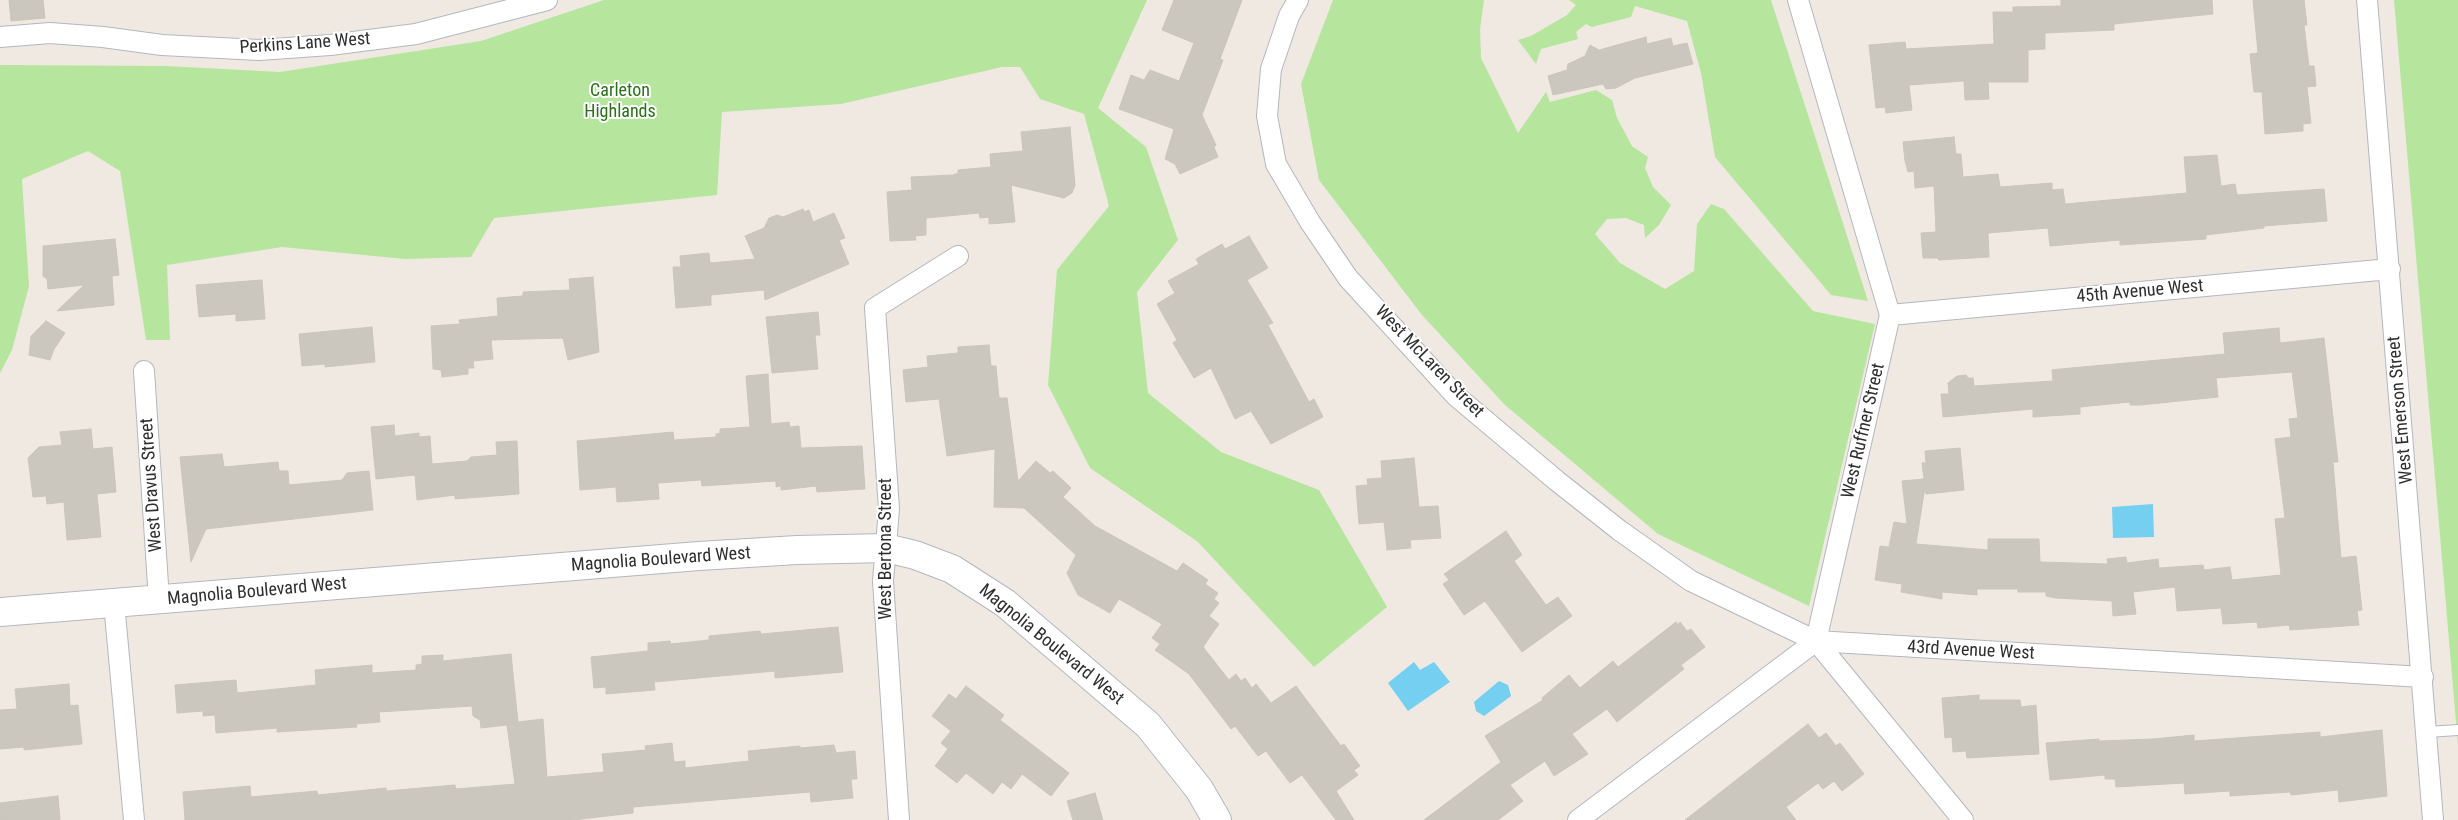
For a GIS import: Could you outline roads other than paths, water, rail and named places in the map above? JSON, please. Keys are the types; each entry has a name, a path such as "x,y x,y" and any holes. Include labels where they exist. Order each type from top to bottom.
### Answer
{"street":[{"name":"Perkins Lane West","path":"0,37 50,33 103,36 162,45 259,50 416,34 547,0"},
{"name":"West McLaren Street","path":"1298,0 1289,16 1271,69 1266,116 1276,164 1310,222 1348,278 1456,396 1619,530 1690,581 1816,641"},
{"name":"West Ruffner Street","path":"1798,0 1890,315 1816,641"},
{"name":"West Emerson Street","path":"2367,0 2434,820"},
{"name":"West Bertona Street","path":"899,820 883,581 889,509 875,308 958,256"},
{"name":"45th Avenue West","path":"1890,315 2390,269"},
{"name":"West Dravus Street","path":"144,371 159,600"},
{"name":"Magnolia Boulevard West","path":"0,612 699,556 797,550 886,548 915,555 952,569 1005,603 1148,724 1199,789 1217,820"},
{"path":"114,603 134,820"},
{"name":"43rd Avenue West","path":"1816,641 2423,677"},
{"path":"1578,820 1816,641 1963,820"}],"lane":[{"path":"2427,732 2458,730"}],"water":[{"path":"2153,504 2154,537 2113,538 2112,507"},
{"path":"1414,662 1420,670 1434,662 1450,682 1408,711 1388,683"},
{"path":"1499,681 1508,685 1511,696 1484,716 1476,711 1474,702"}],"park label":[{"name":"Carleton Highlands","path":"620,101"}]}
